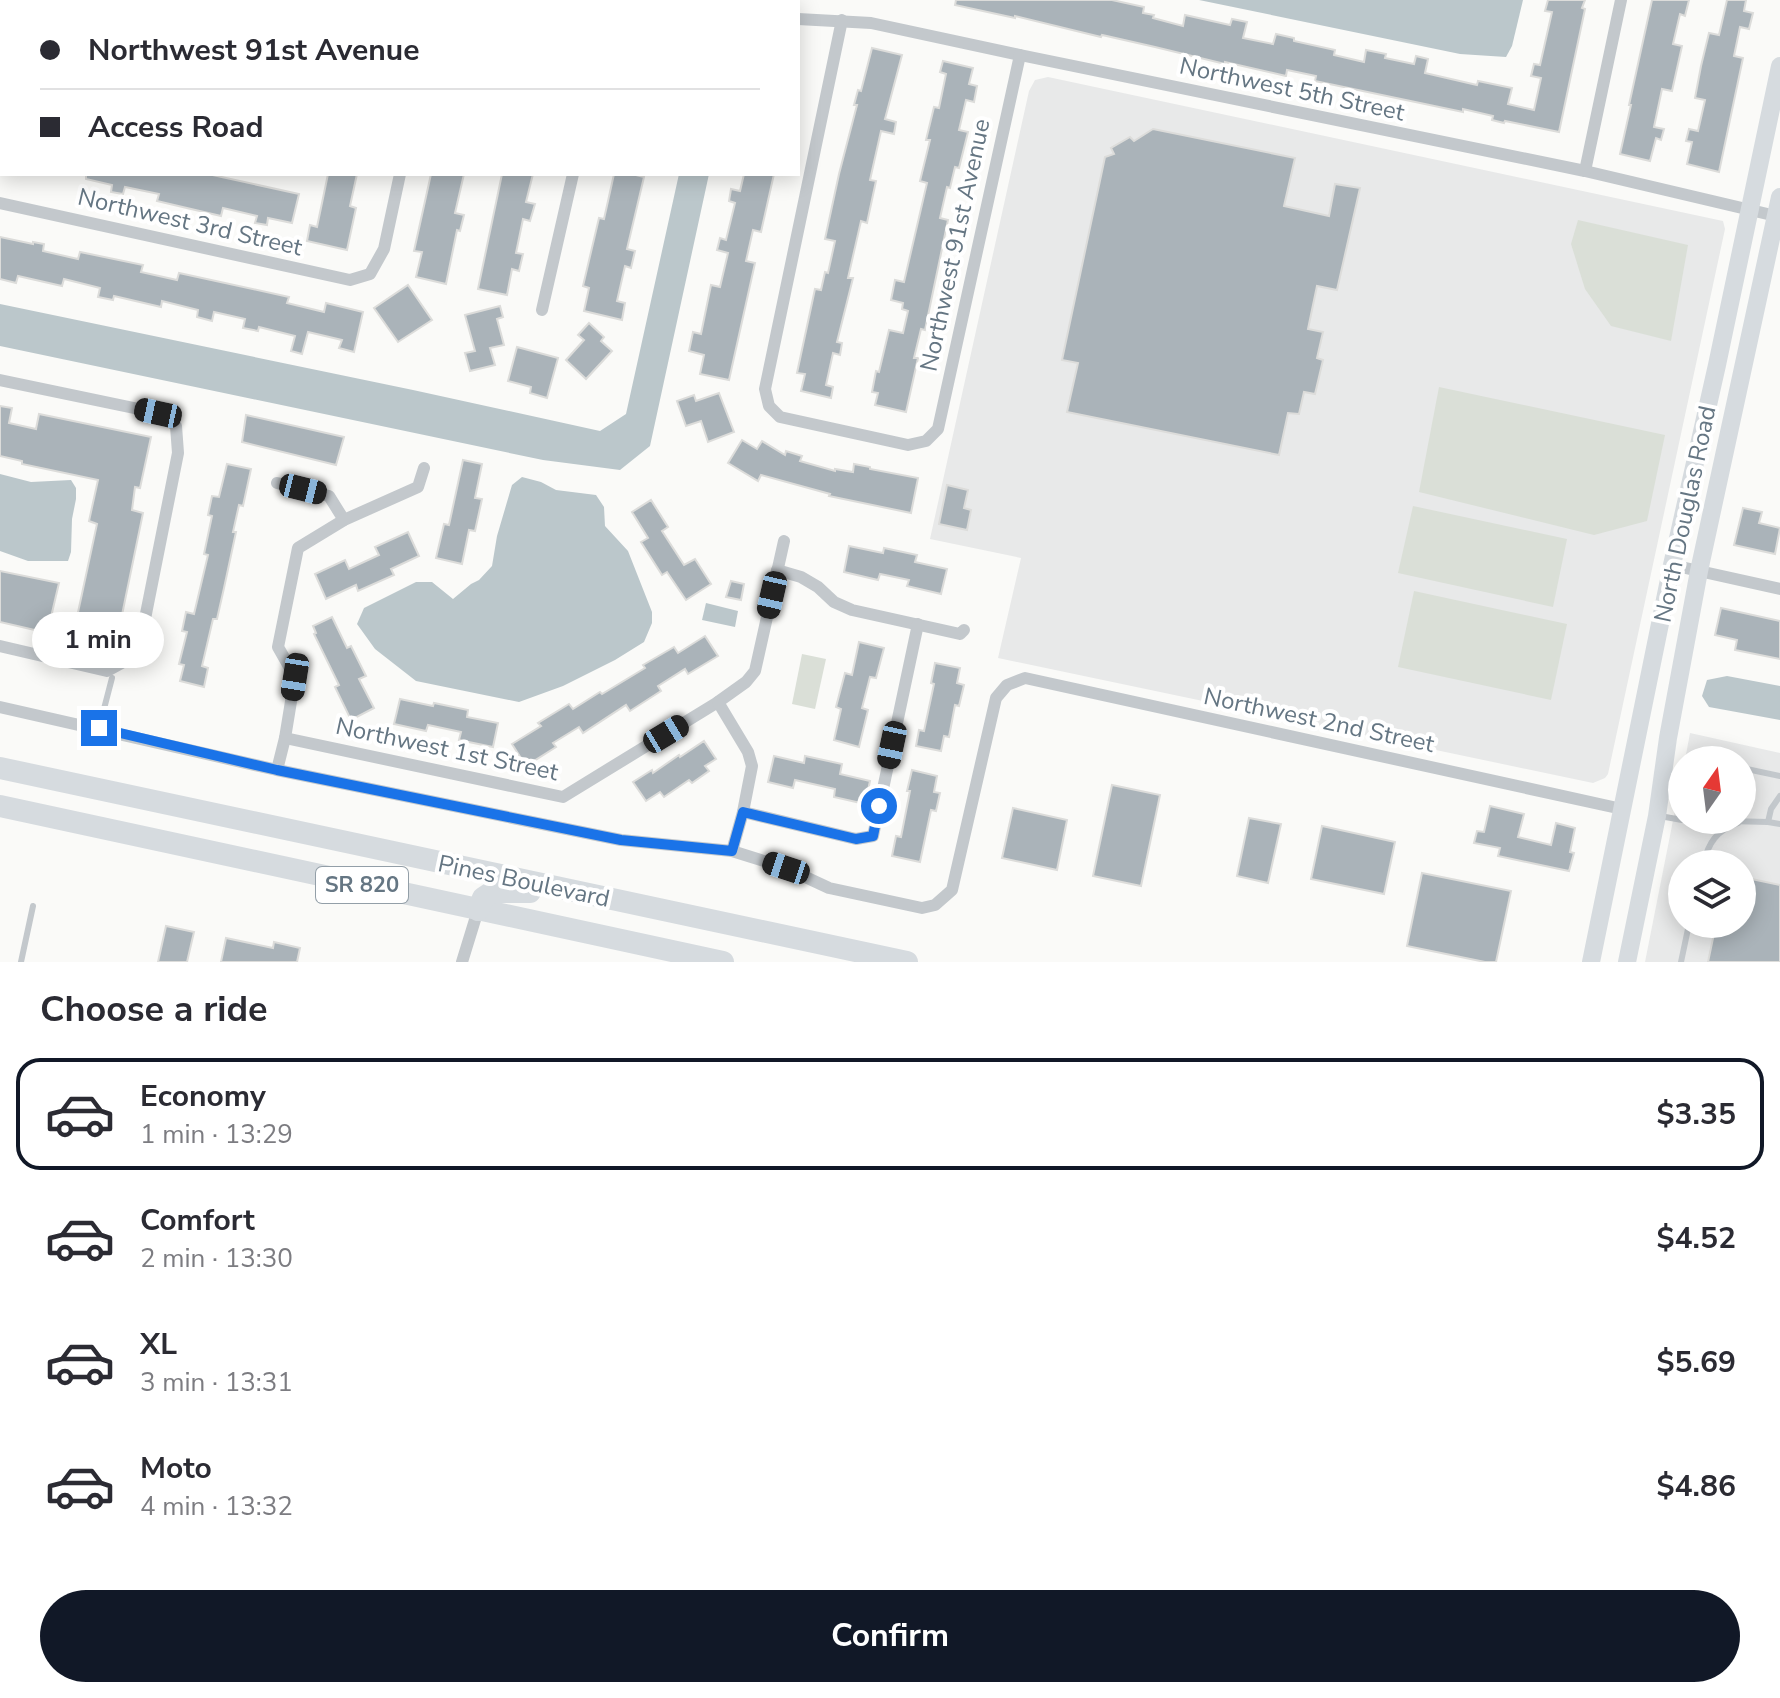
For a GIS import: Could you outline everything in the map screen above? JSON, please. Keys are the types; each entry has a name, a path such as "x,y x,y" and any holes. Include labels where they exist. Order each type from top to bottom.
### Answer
{"highway":[{"name":"Pines Boulevard","path":"0,768 907,962"},
{"name":"Pines Boulevard","path":"0,806 723,962"},
{"path":"478,910 483,898 492,892 572,892"}],"main road":[{"name":"North Douglas Road","path":"1591,962 1672,565 1779,77"},
{"name":"North Douglas Road","path":"1627,962 1657,816 1699,571 1780,197"}],"street":[{"path":"1585,171 1621,0"},
{"name":"Northwest 5th Street","path":"800,19 871,23 1585,171 1776,216"},
{"name":"Northwest 91st Avenue","path":"842,20 765,389 769,406 780,417 908,445 926,441 938,429 1020,55"},
{"name":"Northwest 3rd Street","path":"0,203 350,280 370,274 384,249 400,176"},
{"path":"542,310 573,176"},
{"path":"0,380 158,413 176,426 178,453 139,649 113,673 0,646"},
{"path":"277,770 295,677 278,647 298,548 344,520 418,487 424,468"},
{"path":"277,483 329,496 344,520"},
{"name":"Northwest 1st Street","path":"285,738 563,797 746,682 755,671 784,541"},
{"path":"1672,565 1780,589"},
{"path":"777,570 801,577 834,602 852,610 960,634 964,630"},
{"path":"743,812 856,839 873,836 918,624"},
{"name":"Northwest 2nd Street","path":"732,851 786,868 829,888 922,908 935,905 952,890 996,698 1007,685 1025,678 1622,809"},
{"path":"0,707 277,770 621,840 732,851 752,766 748,752 718,702"},
{"path":"462,962 478,910"}],"lane":[{"path":"99,728 113,673"},
{"path":"1756,771 1780,776"},
{"path":"1768,822 1771,809 1780,796"},
{"path":"1657,816 1668,818"},
{"path":"1756,822 1780,824"},
{"path":"21,962 33,906"},
{"path":"1681,962 1686,938"}],"shaded area":[{"path":"1199,0 1523,0 1512,46 1506,57 1460,54"},
{"path":"1048,77 1723,221 1725,229 1605,778 1593,783 998,658 1021,558 930,539 1029,91 1035,80"},
{"path":"679,176 709,176 650,446 620,470 543,460 0,346 0,304 600,431 626,414"},
{"path":"1578,220 1688,245 1671,341 1611,326 1585,289 1571,244"},
{"path":"1439,387 1665,435 1647,521 1594,535 1419,492"},
{"path":"0,474 31,482 71,480 76,488 76,499 68,561 28,561 0,551"},
{"path":"522,477 556,490 596,495 604,507 605,526 628,551 652,612 652,623 644,642 563,686 519,702 416,681 375,649 357,624 364,608 416,582 432,582 453,599 479,580 492,566 512,485"},
{"path":"1413,506 1567,539 1553,607 1398,573"},
{"path":"1414,591 1567,624 1551,700 1398,667"},
{"path":"706,603 738,611 735,627 702,620"},
{"path":"802,654 826,659 815,709 792,704"},
{"path":"1727,676 1780,686 1780,720 1709,707 1702,696 1707,680"},
{"path":"1690,733 1748,746 1688,746"},
{"path":"1756,748 1780,753 1780,962 1645,962 1670,834 1756,834"}],"building":[{"path":"956,0 1112,0 1144,7 1143,13 1154,15 1153,18 1183,26 1185,15 1230,25 1232,19 1247,22 1243,38 1273,44 1276,34 1335,50 1334,55 1364,62 1366,50 1414,64 1416,56 1428,59 1425,73 1477,85 1478,81 1512,88 1508,104 1534,110 1541,78 1531,76 1534,64 1540,65 1552,12 1545,11 1548,0 1585,0 1582,8 1585,9 1559,132 1504,123 1492,120 1493,116 1463,109 1463,112 1315,81 1316,76 1287,70 1286,76 1101,37 955,5"},
{"path":"1652,0 1689,0 1685,16 1680,14 1673,44 1682,46 1672,91 1662,89 1654,127 1664,129 1661,140 1656,138 1650,161 1620,154"},
{"path":"1727,0 1746,0 1744,11 1753,13 1749,29 1740,27 1734,56 1743,58 1719,172 1687,164 1692,142 1686,141 1689,129 1698,131 1705,100 1695,98 1701,66 1709,33 1719,35"},
{"path":"872,48 902,55 885,119 896,122 894,134 881,131 870,180 876,181 867,223 861,221 848,278 853,278 837,342 842,343 840,355 833,353 826,385 833,387 831,398 801,391 805,374 797,373 815,289 821,290 825,272 828,273 835,241 825,239 857,105 854,105 858,90 861,91"},
{"path":"943,61 973,68 969,84 977,86 974,102 966,100 959,130 968,132 959,168 955,167 950,188 947,187 940,218 948,220 925,330 921,329 914,358 918,358 906,412 875,405 878,393 872,392 889,330 903,333 908,311 902,309 903,303 891,300 895,280 904,282 927,183 920,181 934,107 939,108 946,74 940,72"},
{"path":"1153,129 1295,158 1284,206 1329,216 1335,184 1360,188 1337,290 1317,286 1308,329 1323,332 1317,358 1323,360 1315,394 1304,392 1299,414 1288,413 1279,455 1067,412 1078,363 1062,360 1105,157 1114,154 1111,148 1130,137 1134,141"},
{"path":"86,176 217,176 299,194 292,223 268,218 267,225 255,223 257,216 223,208 221,216 157,201 159,194 125,187 123,194 111,192 112,185 86,179"},
{"path":"328,176 357,176 350,206 356,208 347,250 307,241 310,225 317,227"},
{"path":"431,176 464,176 455,213 464,215 460,231 457,230 446,284 416,277 422,252 414,251"},
{"path":"502,176 532,176 526,202 535,204 530,221 523,219 516,253 523,254 519,271 512,269 507,295 478,289"},
{"path":"614,176 644,177 627,249 635,251 631,268 625,266 617,301 625,303 622,320 584,311 589,288 583,286 599,218 604,219"},
{"path":"744,176 774,176 761,232 753,230 746,261 755,263 729,380 700,374 704,355 689,351 693,332 701,334 711,285 720,287 728,253 717,250 720,238 726,240 735,203 729,201 731,189 740,191"},
{"path":"0,237 44,244 43,251 78,259 80,252 143,265 141,272 177,280 179,273 289,297 287,303 324,312 326,303 363,312 354,352 339,348 342,340 308,332 302,354 291,351 295,336 259,327 258,331 243,328 245,319 214,312 212,321 197,317 198,310 162,301 161,307 114,296 113,300 98,297 100,288 64,279 62,286 18,276 16,283 0,279"},
{"path":"408,285 432,320 398,342 374,308"},
{"path":"500,306 503,317 497,319 504,345 490,348 495,365 470,371 465,353 475,351 465,315"},
{"path":"589,323 604,337 601,341 612,351 586,379 566,360 584,340 578,335"},
{"path":"517,347 558,358 547,398 530,393 531,387 508,381"},
{"path":"719,393 734,432 708,442 701,421 686,426 677,401 694,395 696,401"},
{"path":"0,406 12,408 9,423 36,429 39,414 151,437 140,488 135,487 132,510 143,513 116,644 109,642 106,653 64,642 65,637 0,622 0,571 59,583 51,617 77,617 97,524 89,521 98,480 22,464 22,461 0,456"},
{"path":"246,415 344,437 336,465 242,442"},
{"path":"742,440 757,449 762,441 785,455 786,451 802,456 800,461 835,471 853,472 854,464 918,478 911,513 829,496 761,475 758,481 728,463"},
{"path":"463,460 482,464 475,498 482,499 475,531 469,530 462,564 436,558 444,524 449,525"},
{"path":"227,464 251,469 243,506 239,505 217,619 213,619 202,666 208,668 204,687 180,681 184,665 179,664 187,632 182,631 186,612 194,614 208,555 204,554 212,516 208,515 212,496 219,497"},
{"path":"947,485 968,490 964,508 971,510 967,530 939,524"},
{"path":"651,500 668,527 662,531 684,565 695,559 711,584 686,600 667,572 662,575 641,542 648,538 632,512"},
{"path":"1743,508 1762,512 1759,523 1780,528 1775,554 1734,545"},
{"path":"408,532 419,556 391,569 394,575 358,591 356,585 326,599 315,574 345,560 349,569 379,555 375,547"},
{"path":"849,546 883,553 884,548 917,555 915,562 947,569 941,594 907,586 909,580 880,574 878,580 844,572"},
{"path":"731,581 744,584 741,600 726,597"},
{"path":"1721,608 1780,621 1780,659 1735,650 1737,640 1715,635"},
{"path":"332,617 347,648 351,646 366,676 359,679 374,708 351,720 335,687 339,685 314,634 313,626"},
{"path":"705,636 718,656 688,674 685,669 658,686 661,691 630,711 626,705 583,733 579,727 553,743 556,747 526,766 512,744 541,726 538,723 569,704 573,709 600,692 602,694 674,647 678,653"},
{"path":"859,642 884,648 876,678 870,677 862,708 868,710 859,747 834,740 841,709 836,707 845,673 852,675"},
{"path":"935,663 960,668 957,683 964,685 959,706 955,705 949,737 944,736 941,751 916,746 919,730 924,731"},
{"path":"400,699 468,710 467,717 498,723 493,747 459,740 461,732 428,725 426,731 394,724"},
{"path":"704,741 716,759 705,766 709,771 664,797 660,792 646,801 633,782"},
{"path":"774,756 804,763 805,756 842,764 840,774 870,781 865,804 834,797 835,789 795,780 793,788 768,782"},
{"path":"912,770 937,776 934,792 940,793 936,811 931,810 920,862 892,856 896,836 901,837"},
{"path":"1112,785 1160,795 1141,886 1093,876"},
{"path":"1490,806 1524,814 1518,837 1551,845 1556,823 1575,828 1570,852 1574,853 1569,871 1498,856 1500,848 1474,843 1477,831 1484,832"},
{"path":"1013,808 1067,820 1057,870 1002,858"},
{"path":"1249,818 1281,824 1268,883 1237,876"},
{"path":"1322,826 1395,842 1384,894 1311,879"},
{"path":"1422,873 1511,891 1496,962 1407,946"},
{"path":"1756,880 1780,885 1780,962 1708,962 1713,938 1756,938"},
{"path":"166,926 194,932 187,962 158,962"},
{"path":"226,938 273,948 274,942 300,948 297,962 221,962"}],"route":[{"path":"99,728 277,770 621,840 732,851 743,812 856,839 873,836 879,806"}]}
